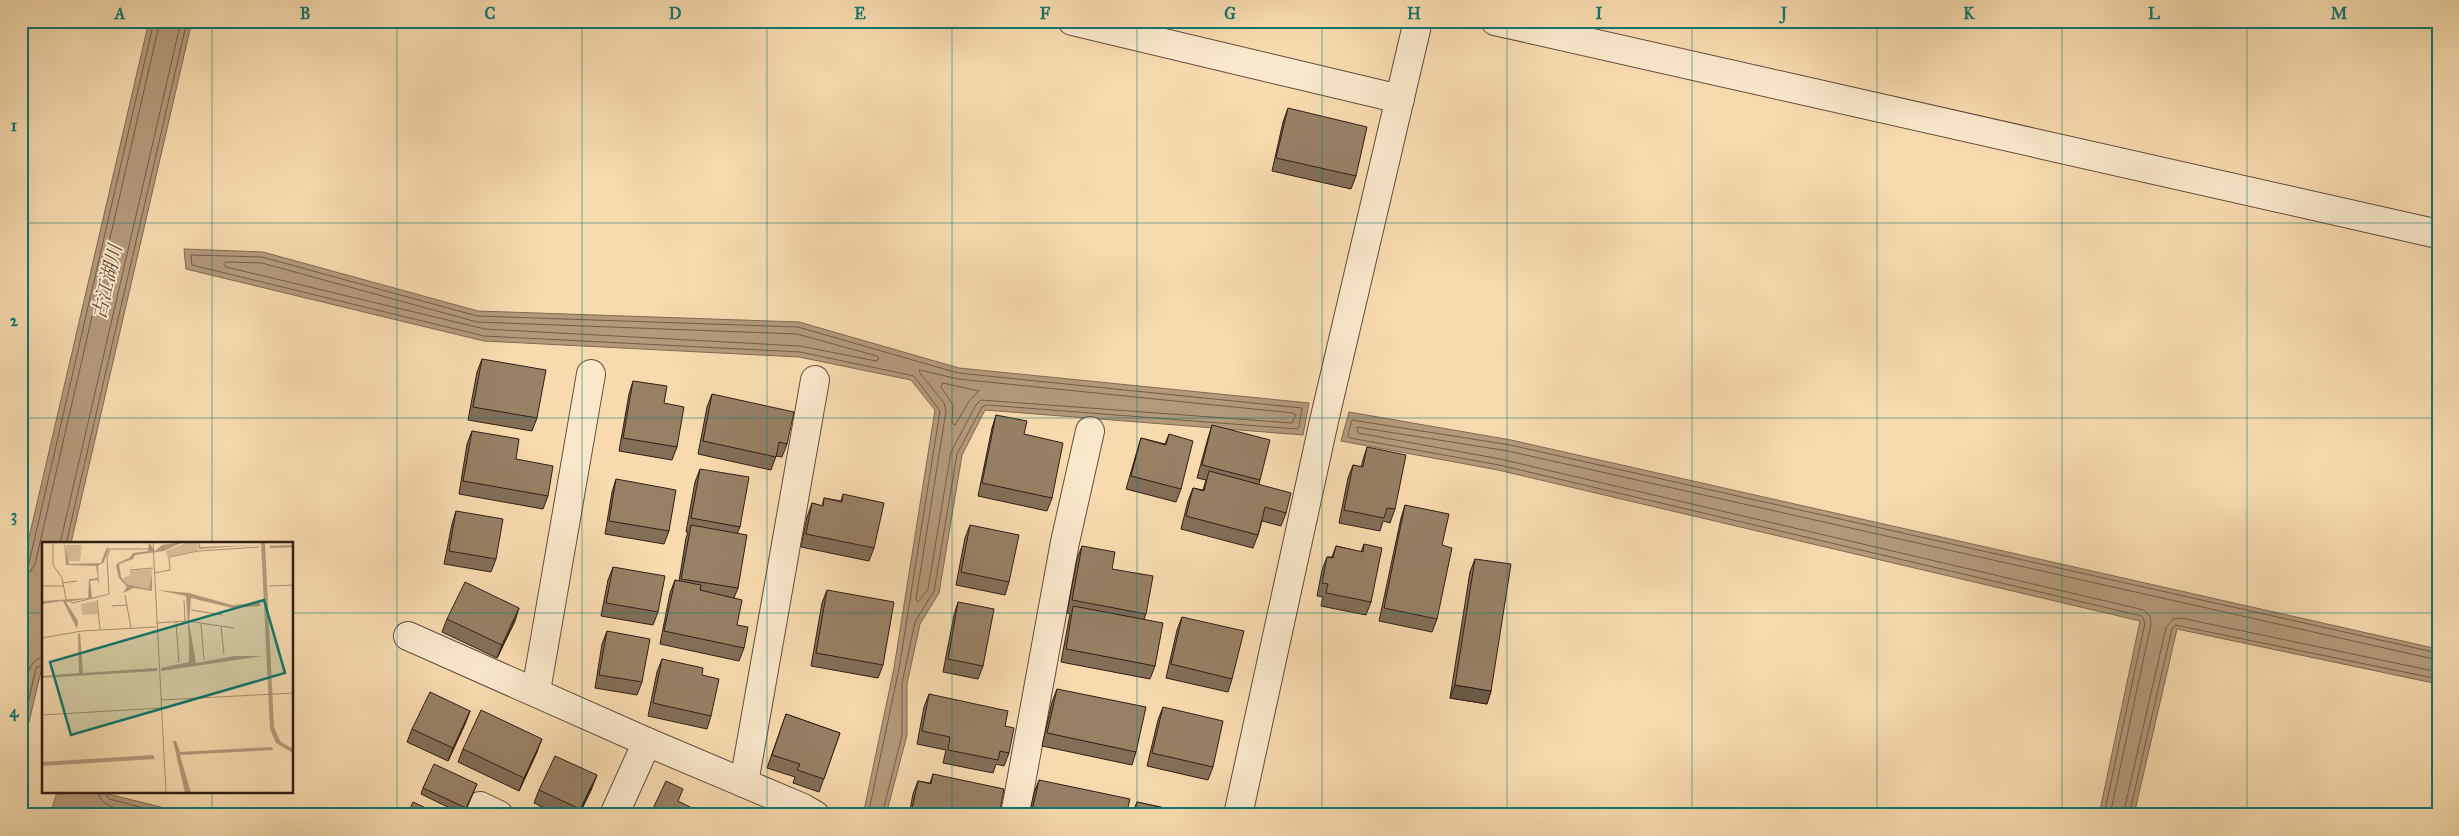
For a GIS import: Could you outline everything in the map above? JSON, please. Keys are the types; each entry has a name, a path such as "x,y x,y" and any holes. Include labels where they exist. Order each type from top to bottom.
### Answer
{"street":[{"path":"1072,21 1400,99"},
{"path":"1238,815 1324,420 1418,21"},
{"path":"1495,21 2438,234"},
{"path":"536,691 591,374"},
{"path":"744,783 815,380"},
{"path":"1016,815 1066,542 1090,431"},
{"path":"408,636 536,691 647,742 803,808 815,815"},
{"path":"614,815 647,742"}],"water":[{"name":"古江湖川","path":"149,21 192,21 71,542 42,542 42,667 21,755 21,572"},
{"path":"184,249 263,252 478,311 799,322 959,368 1309,403 1303,435 985,410 962,455 939,593 920,624 907,684 907,735 886,815 863,815 894,668 935,410 911,380 799,357 484,341 186,269"},
{"path":"1349,412 1511,440 2438,649 2438,684 2177,629 2134,815 2099,815 2140,621 1498,470 1341,441"},
{"path":"56,794 108,794 193,815 50,815"}],"building":[{"path":"1288,108 1367,127 1356,176 1276,158"},
{"path":"482,359 546,370 537,418 473,407"},
{"path":"633,381 667,386 664,403 684,407 677,447 623,438"},
{"path":"712,394 794,412 787,444 779,442 776,457 703,441"},
{"path":"996,415 1027,421 1024,434 1063,443 1052,498 982,483"},
{"path":"1212,425 1270,440 1260,480 1202,465"},
{"path":"472,431 519,439 516,459 553,466 548,496 463,481"},
{"path":"1169,434 1193,441 1181,489 1131,476 1141,438 1166,445"},
{"path":"1367,447 1406,455 1395,509 1387,508 1384,518 1344,510 1353,465 1363,467"},
{"path":"700,469 749,477 740,527 691,518"},
{"path":"1209,471 1291,493 1286,513 1265,507 1258,535 1186,516 1193,488 1204,491"},
{"path":"616,479 676,490 669,531 609,521"},
{"path":"843,494 884,503 874,548 806,534 812,503 823,506 824,498 842,502"},
{"path":"1405,505 1449,514 1442,545 1452,548 1437,619 1384,608"},
{"path":"456,511 503,519 496,559 449,551"},
{"path":"691,525 747,535 738,588 681,579"},
{"path":"970,525 1019,535 1009,582 961,572"},
{"path":"1364,544 1382,548 1371,602 1326,593 1328,584 1322,583 1327,557 1333,558 1336,546 1363,552"},
{"path":"1082,546 1115,552 1112,569 1153,576 1146,614 1072,600"},
{"path":"1475,559 1511,564 1491,691 1455,685"},
{"path":"613,567 665,576 658,612 606,603"},
{"path":"675,580 701,585 700,590 742,600 737,625 748,627 744,648 664,631"},
{"path":"465,582 519,608 502,645 447,619"},
{"path":"827,590 894,602 883,665 816,653"},
{"path":"958,602 994,609 983,666 948,659"},
{"path":"1073,606 1163,623 1155,666 1066,649"},
{"path":"1182,617 1244,631 1232,679 1171,664"},
{"path":"607,631 650,639 642,682 599,675"},
{"path":"662,659 703,668 702,675 719,679 711,716 653,703"},
{"path":"1057,689 1146,707 1136,752 1047,733"},
{"path":"430,692 470,711 453,748 412,729"},
{"path":"929,694 1008,711 1005,726 1014,728 1009,753 1000,751 998,760 948,750 950,737 922,731"},
{"path":"1163,707 1223,721 1213,767 1152,753"},
{"path":"481,710 542,739 524,778 463,749"},
{"path":"786,714 840,733 824,779 797,770 800,764 772,755"},
{"path":"555,756 597,775 580,809 539,790"},
{"path":"434,764 477,784 466,808 423,788"},
{"path":"933,774 1004,789 999,815 937,815 912,809 918,781 931,784"},
{"path":"1039,780 1130,799 1126,815 1031,815"},
{"path":"666,781 683,789 678,801 706,815 650,815"},
{"path":"413,802 441,815 407,815"},
{"path":"1137,802 1197,815 1134,815"}]}
